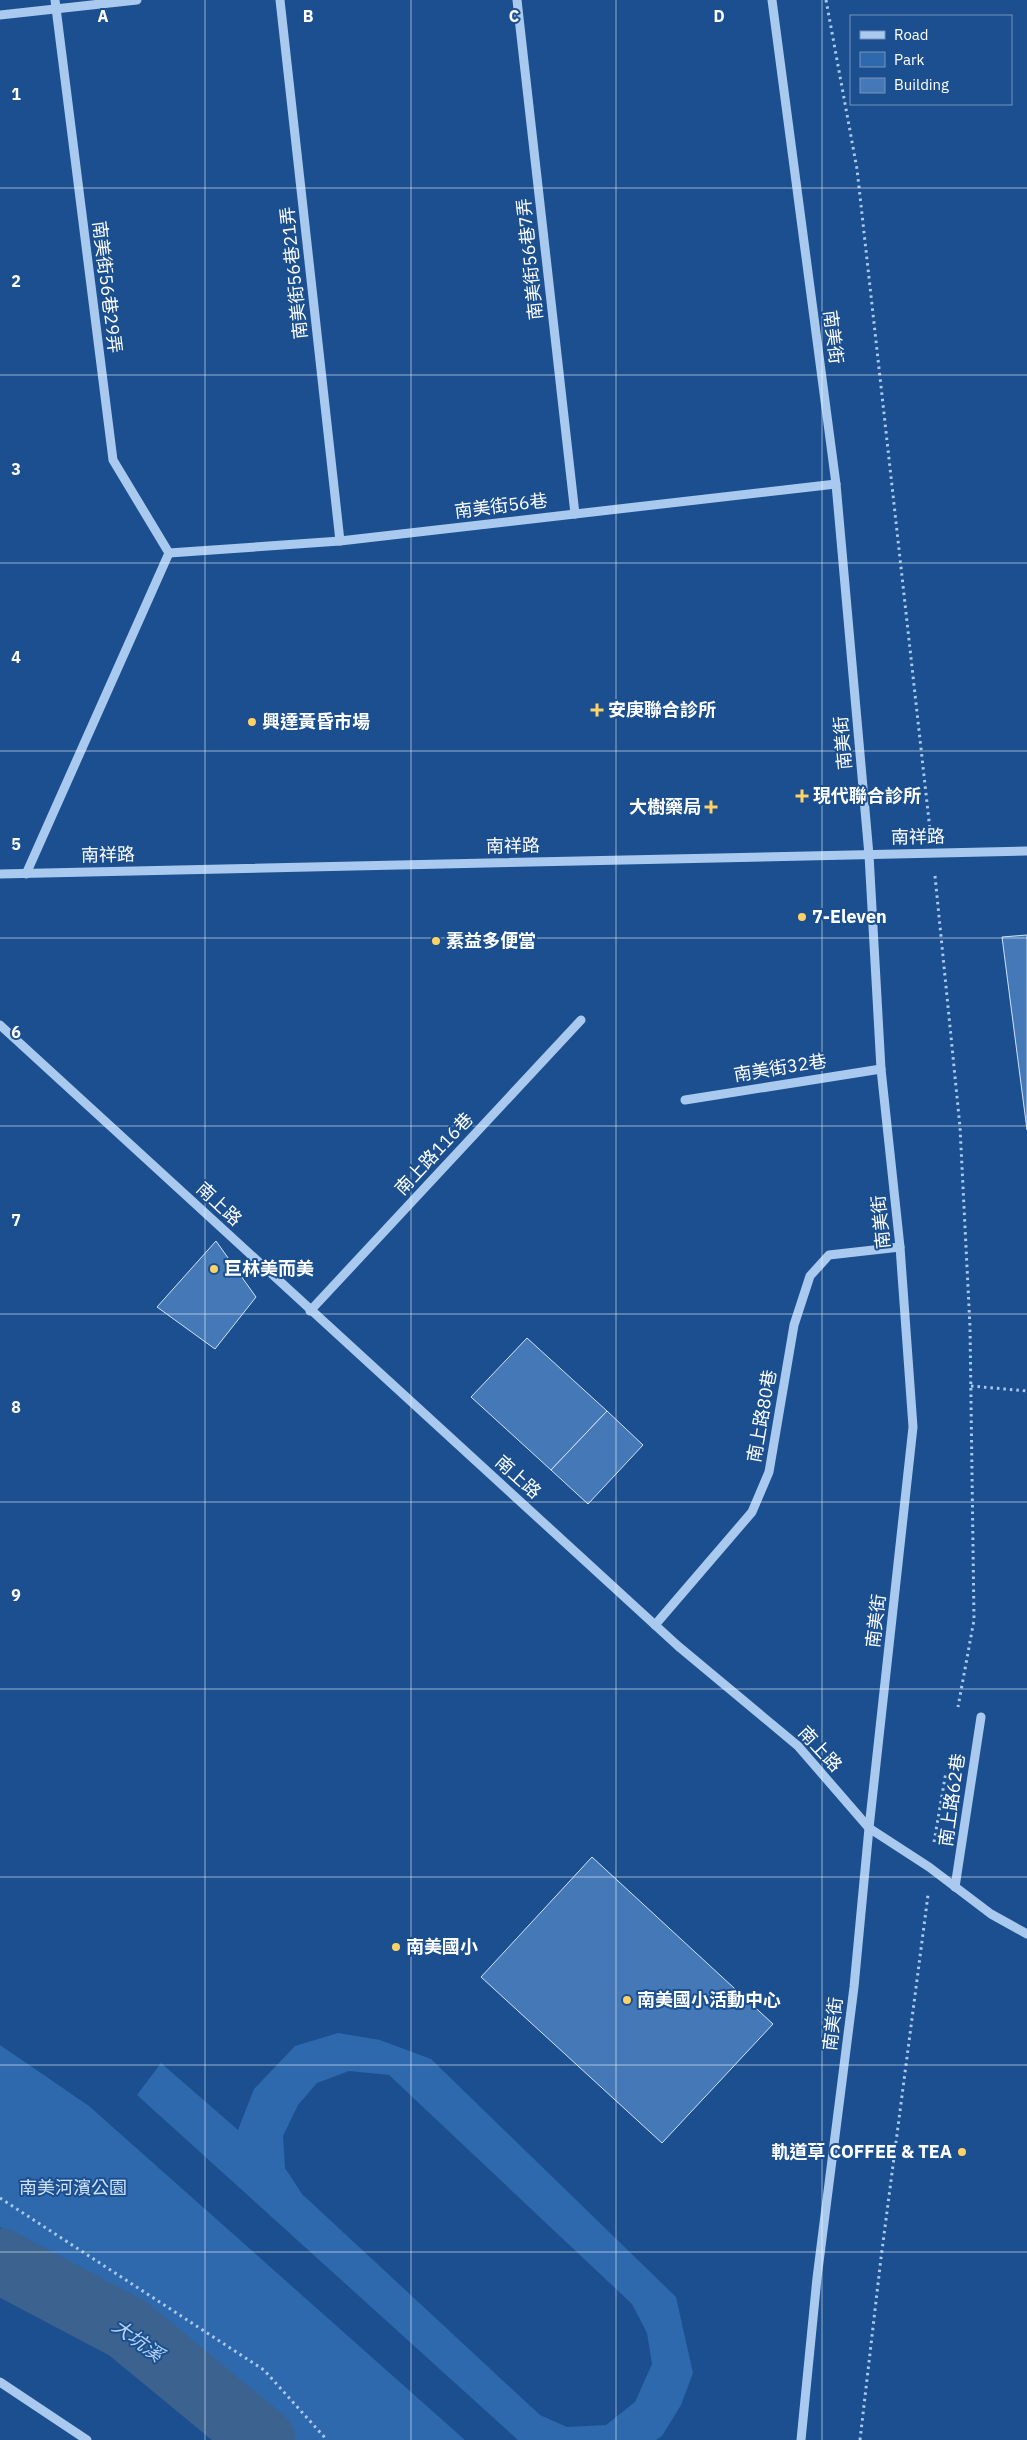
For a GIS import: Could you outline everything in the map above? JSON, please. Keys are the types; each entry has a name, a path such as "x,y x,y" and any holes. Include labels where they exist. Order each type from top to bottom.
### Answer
{"street":[{"path":"0,15 55,5 137,0"},
{"name":"南美街56巷21弄","path":"280,0 340,541"},
{"name":"南美街56巷7弄","path":"517,0 575,514"},
{"name":"南美街","path":"772,0 836,484 869,855 881,1069 900,1247 913,1428 869,1828 854,1987 817,2278 801,2440"},
{"name":"南美街56巷29弄","path":"55,5 112,460 169,553"},
{"name":"南美街56巷","path":"169,553 340,541 836,484"},
{"path":"26,874 169,553"},
{"name":"南祥路","path":"0,874 1027,851"},
{"name":"南上路116巷","path":"310,1310 581,1020"},
{"name":"南上路","path":"0,1025 655,1624 798,1746 869,1828 991,1914 1027,1934"},
{"name":"南美街32巷","path":"685,1100 881,1069"},
{"name":"南上路80巷","path":"655,1624 752,1512 769,1472 794,1325 810,1276 829,1255 900,1247"},
{"name":"南上路62巷","path":"955,1887 981,1717"},
{"path":"0,2382 87,2440"}],"path":[{"path":"826,0 857,169 931,840"},
{"path":"934,870 960,1127 970,1327 974,1620 958,1709"},
{"path":"971,1386 1027,1391"},
{"path":"933,1846 947,1768"},
{"path":"860,2440 881,2258 928,1892"},
{"path":"0,2198 264,2370 327,2440"}],"green space":[{"path":"338,2033 380,2040 431,2059 676,2297 693,2373 681,2405 662,2436 656,2440 518,2440 137,2095 161,2063 238,2130 254,2089 295,2046","holes":["349,2071 389,2075 632,2304 647,2333 652,2364 635,2402 606,2425 567,2427 540,2415 302,2194 285,2168 283,2136 298,2105 317,2083"]},
{"name":"南美河濱公園","path":"0,2045 89,2106 465,2440 273,2440 120,2306 0,2227"}],"building":[{"path":"1027,935 1027,1130 1002,937"},
{"name":"巨林美而美","path":"216,1241 256,1297 215,1349 157,1307"},
{"path":"527,1338 607,1411 551,1470 471,1397"},
{"path":"607,1411 643,1445 588,1504 551,1470"},
{"name":"南美國小活動中心","path":"592,1857 773,2024 662,2143 481,1977"}],"waterway":[{"name":"大坑溪","path":"0,2261 127,2328 263,2440"}],"place":[{"name":"安庚聯合診所","path":"597,710"},
{"name":"興達黃昏市場","path":"252,722"},
{"name":"現代聯合診所","path":"802,796"},
{"name":"大樹藥局","path":"711,807"},
{"name":"7-Eleven","path":"802,917"},
{"name":"素益多便當","path":"436,941"},
{"name":"巨林美而美","path":"214,1269"},
{"name":"南美國小","path":"396,1947"},
{"name":"南美國小活動中心","path":"627,2000"},
{"name":"軌道草 COFFEE & TEA","path":"962,2152"}]}
